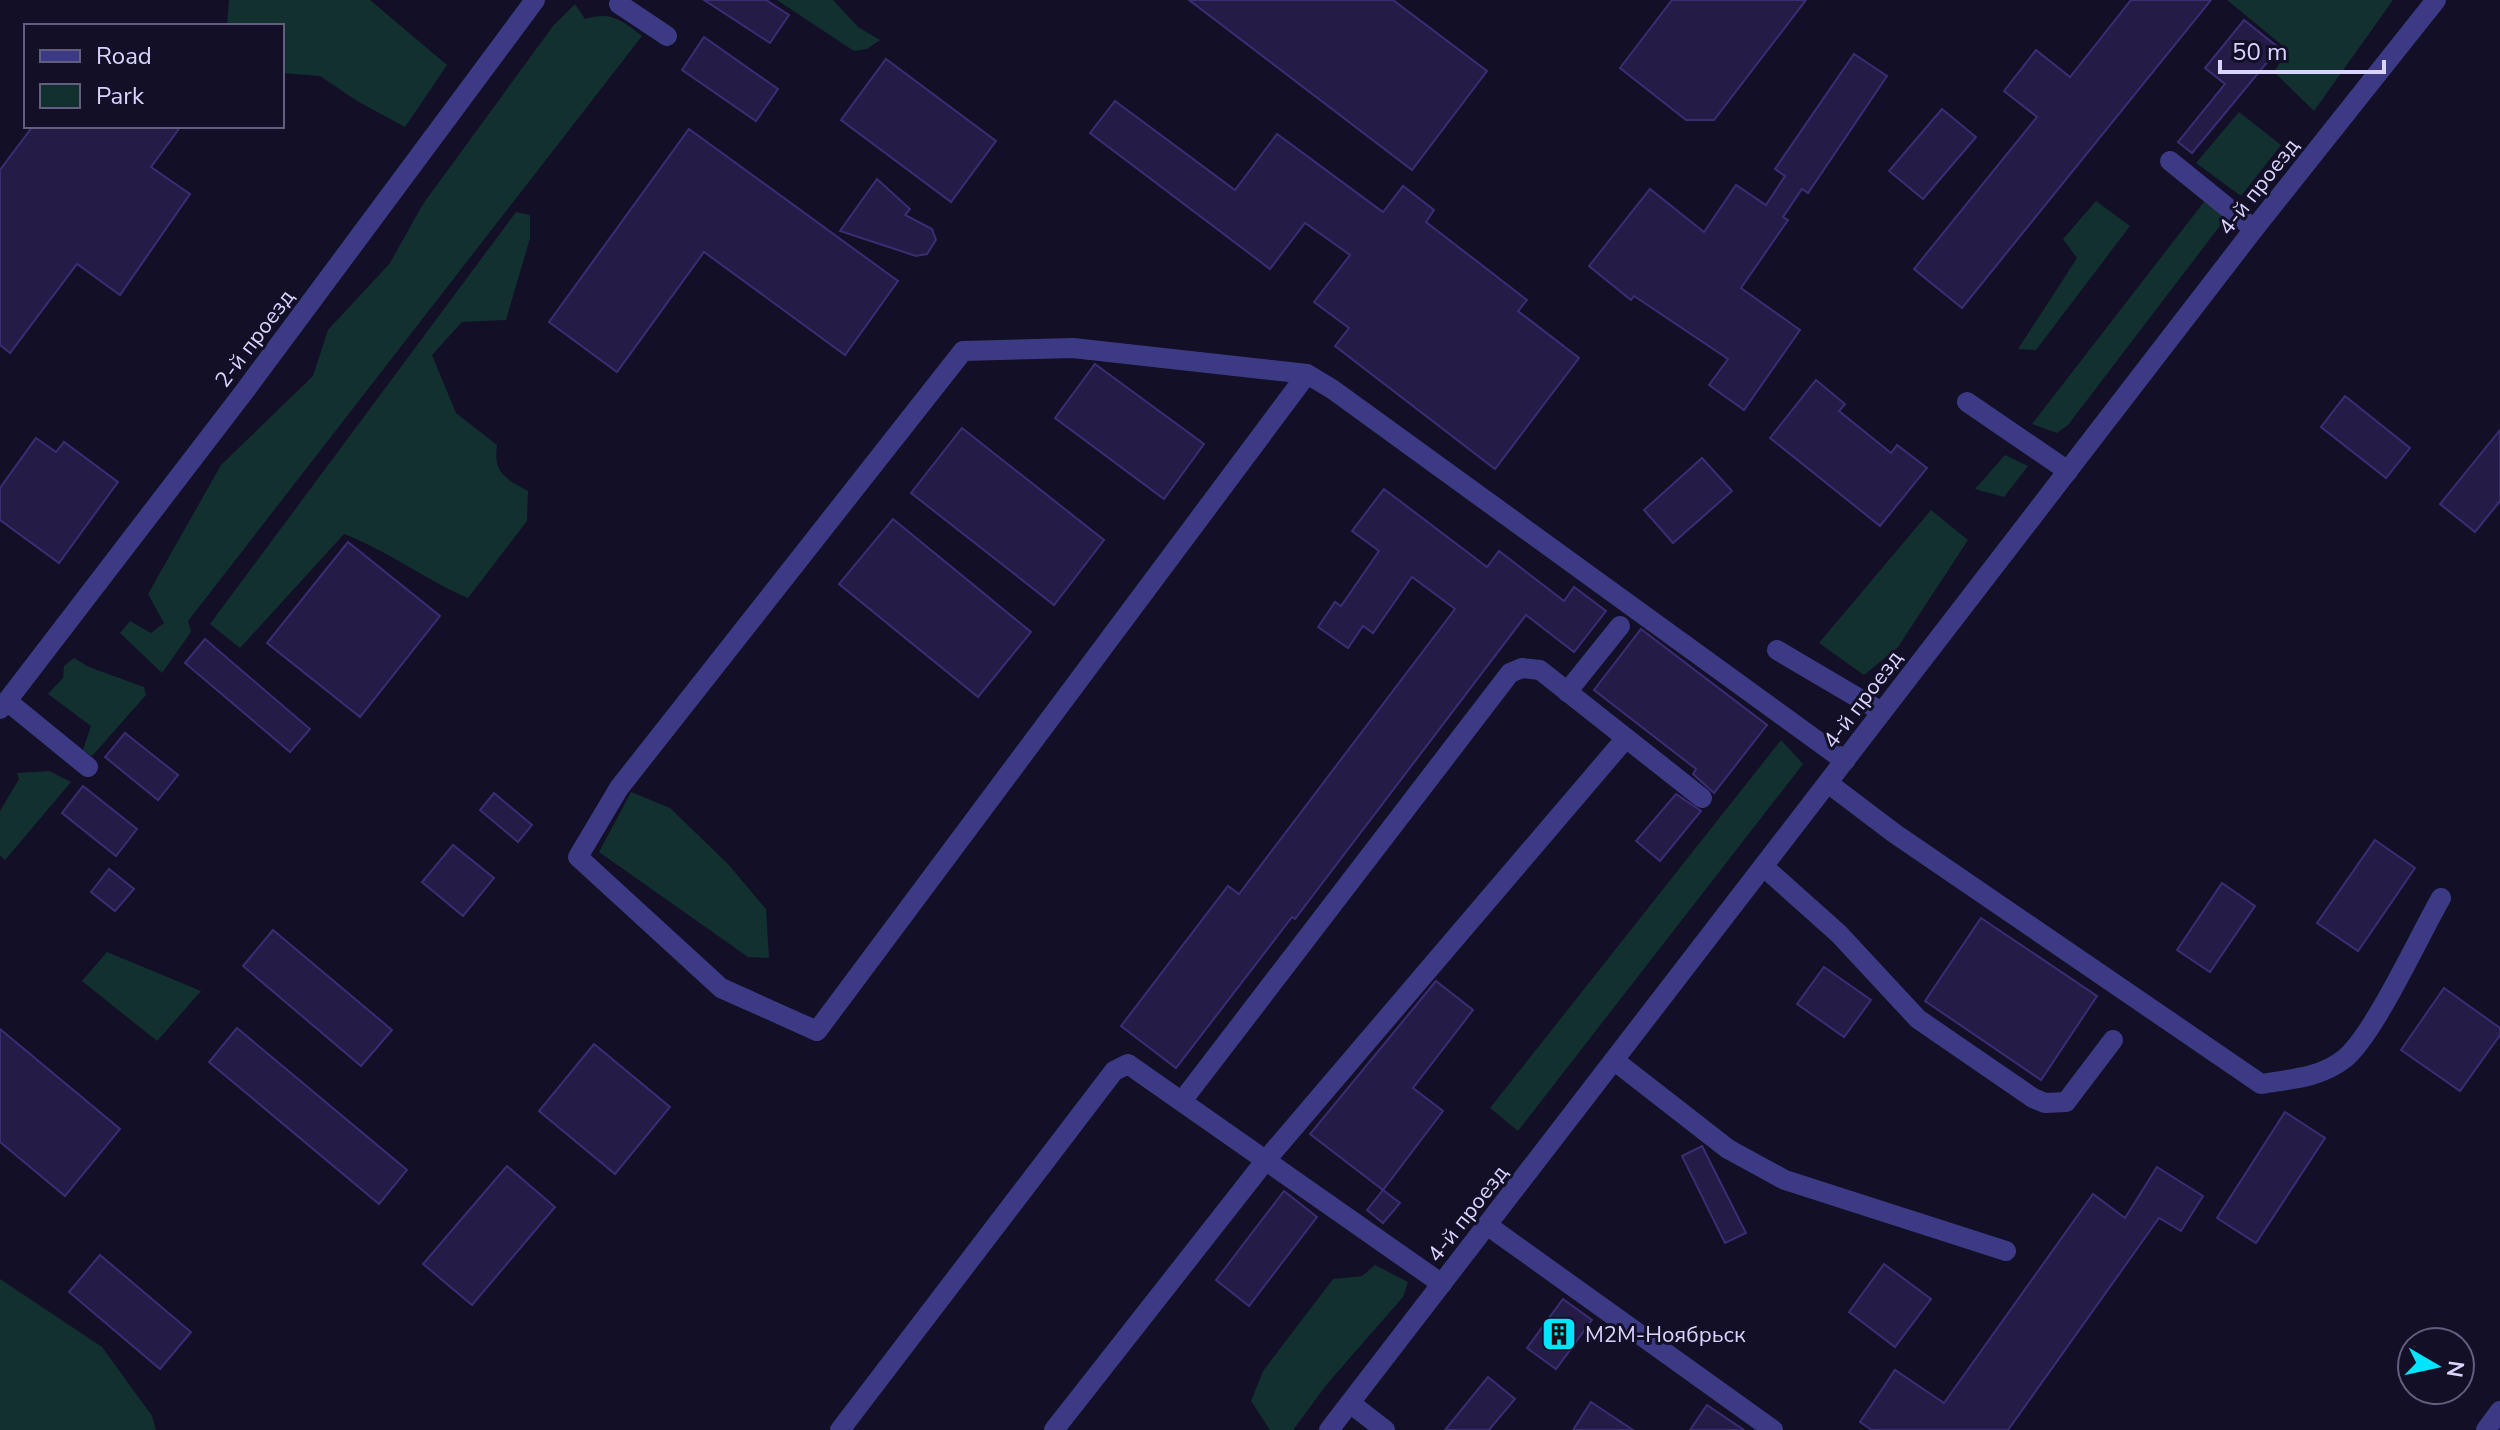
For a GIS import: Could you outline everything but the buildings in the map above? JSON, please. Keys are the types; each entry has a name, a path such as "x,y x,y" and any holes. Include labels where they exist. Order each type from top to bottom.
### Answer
{"street":[{"name":"2-й проезд","path":"3,705 244,392 535,0"},
{"path":"621,0 619,4 667,36"},
{"name":"4-й проезд","path":"1329,1430 2254,229 2436,0"},
{"path":"2170,161 2254,229"},
{"path":"1307,374 817,1031 721,988 578,857 619,788 963,351 1073,348 1307,374 1332,389 1845,761"},
{"path":"1967,402 2068,471"},
{"path":"1567,692 1620,626"},
{"path":"1777,650 1882,712"},
{"path":"1182,1101 1510,673 1522,668 1540,670 1702,798"},
{"path":"3,705 88,767"},
{"path":"1054,1430 1266,1160 1626,738"},
{"path":"1828,783 2261,1084 2314,1076 2345,1059 2362,1038 2441,898"},
{"path":"1764,867 1839,934 1918,1019 2033,1098 2045,1103 2066,1102 2113,1040"},
{"path":"1615,1061 1694,1125 1774,1175 2006,1251"},
{"path":"840,1430 1114,1071 1128,1064 1442,1284"},
{"path":"1487,1225 1773,1430"},
{"path":"1350,1403 1385,1430"},
{"path":"2486,1430 2500,1411"}],"green space":[{"path":"229,0 370,0 447,65 405,127 357,101 320,76 284,73 284,24 227,24"},
{"path":"777,0 833,0 858,27 880,40 867,49 854,51"},
{"path":"2227,0 2393,0 2314,111 2274,72 2288,50"},
{"path":"575,4 585,19 602,16 616,18 642,36 188,621 191,632 162,673 120,633 130,621 151,633 164,623 148,594 221,465 313,376 328,330 390,263 423,204 553,26"},
{"path":"2239,112 2281,145 2241,196 2196,163"},
{"path":"2207,198 2229,214 2068,425 2057,433 2032,424"},
{"path":"2096,201 2130,226 2036,350 2018,349 2077,258 2063,239"},
{"path":"516,212 530,215 530,238 506,320 462,322 432,355 456,413 497,445 497,462 502,474 528,491 527,521 468,598 344,534 240,648 210,624"},
{"path":"2005,455 2028,466 2004,497 1975,489"},
{"path":"1931,510 1968,540 1898,647 1864,675 1819,643"},
{"path":"74,658 89,667 144,687 146,695 92,756 83,750 91,726 48,694 63,678 64,666"},
{"path":"1781,740 1803,764 1518,1131 1490,1108"},
{"path":"49,771 71,782 5,860 0,855 0,811 19,779 17,773"},
{"path":"631,792 670,808 728,864 766,909 769,958 748,957 599,852"},
{"path":"107,952 201,991 157,1041 82,981"},
{"path":"1375,1265 1408,1282 1403,1297 1327,1384 1293,1430 1270,1430 1251,1401 1263,1371 1333,1279 1362,1276"},
{"path":"0,1279 102,1347 152,1416 156,1430 0,1430"}],"place":[{"name":"М2М-Ноябрьск","path":"1559,1334"}]}
